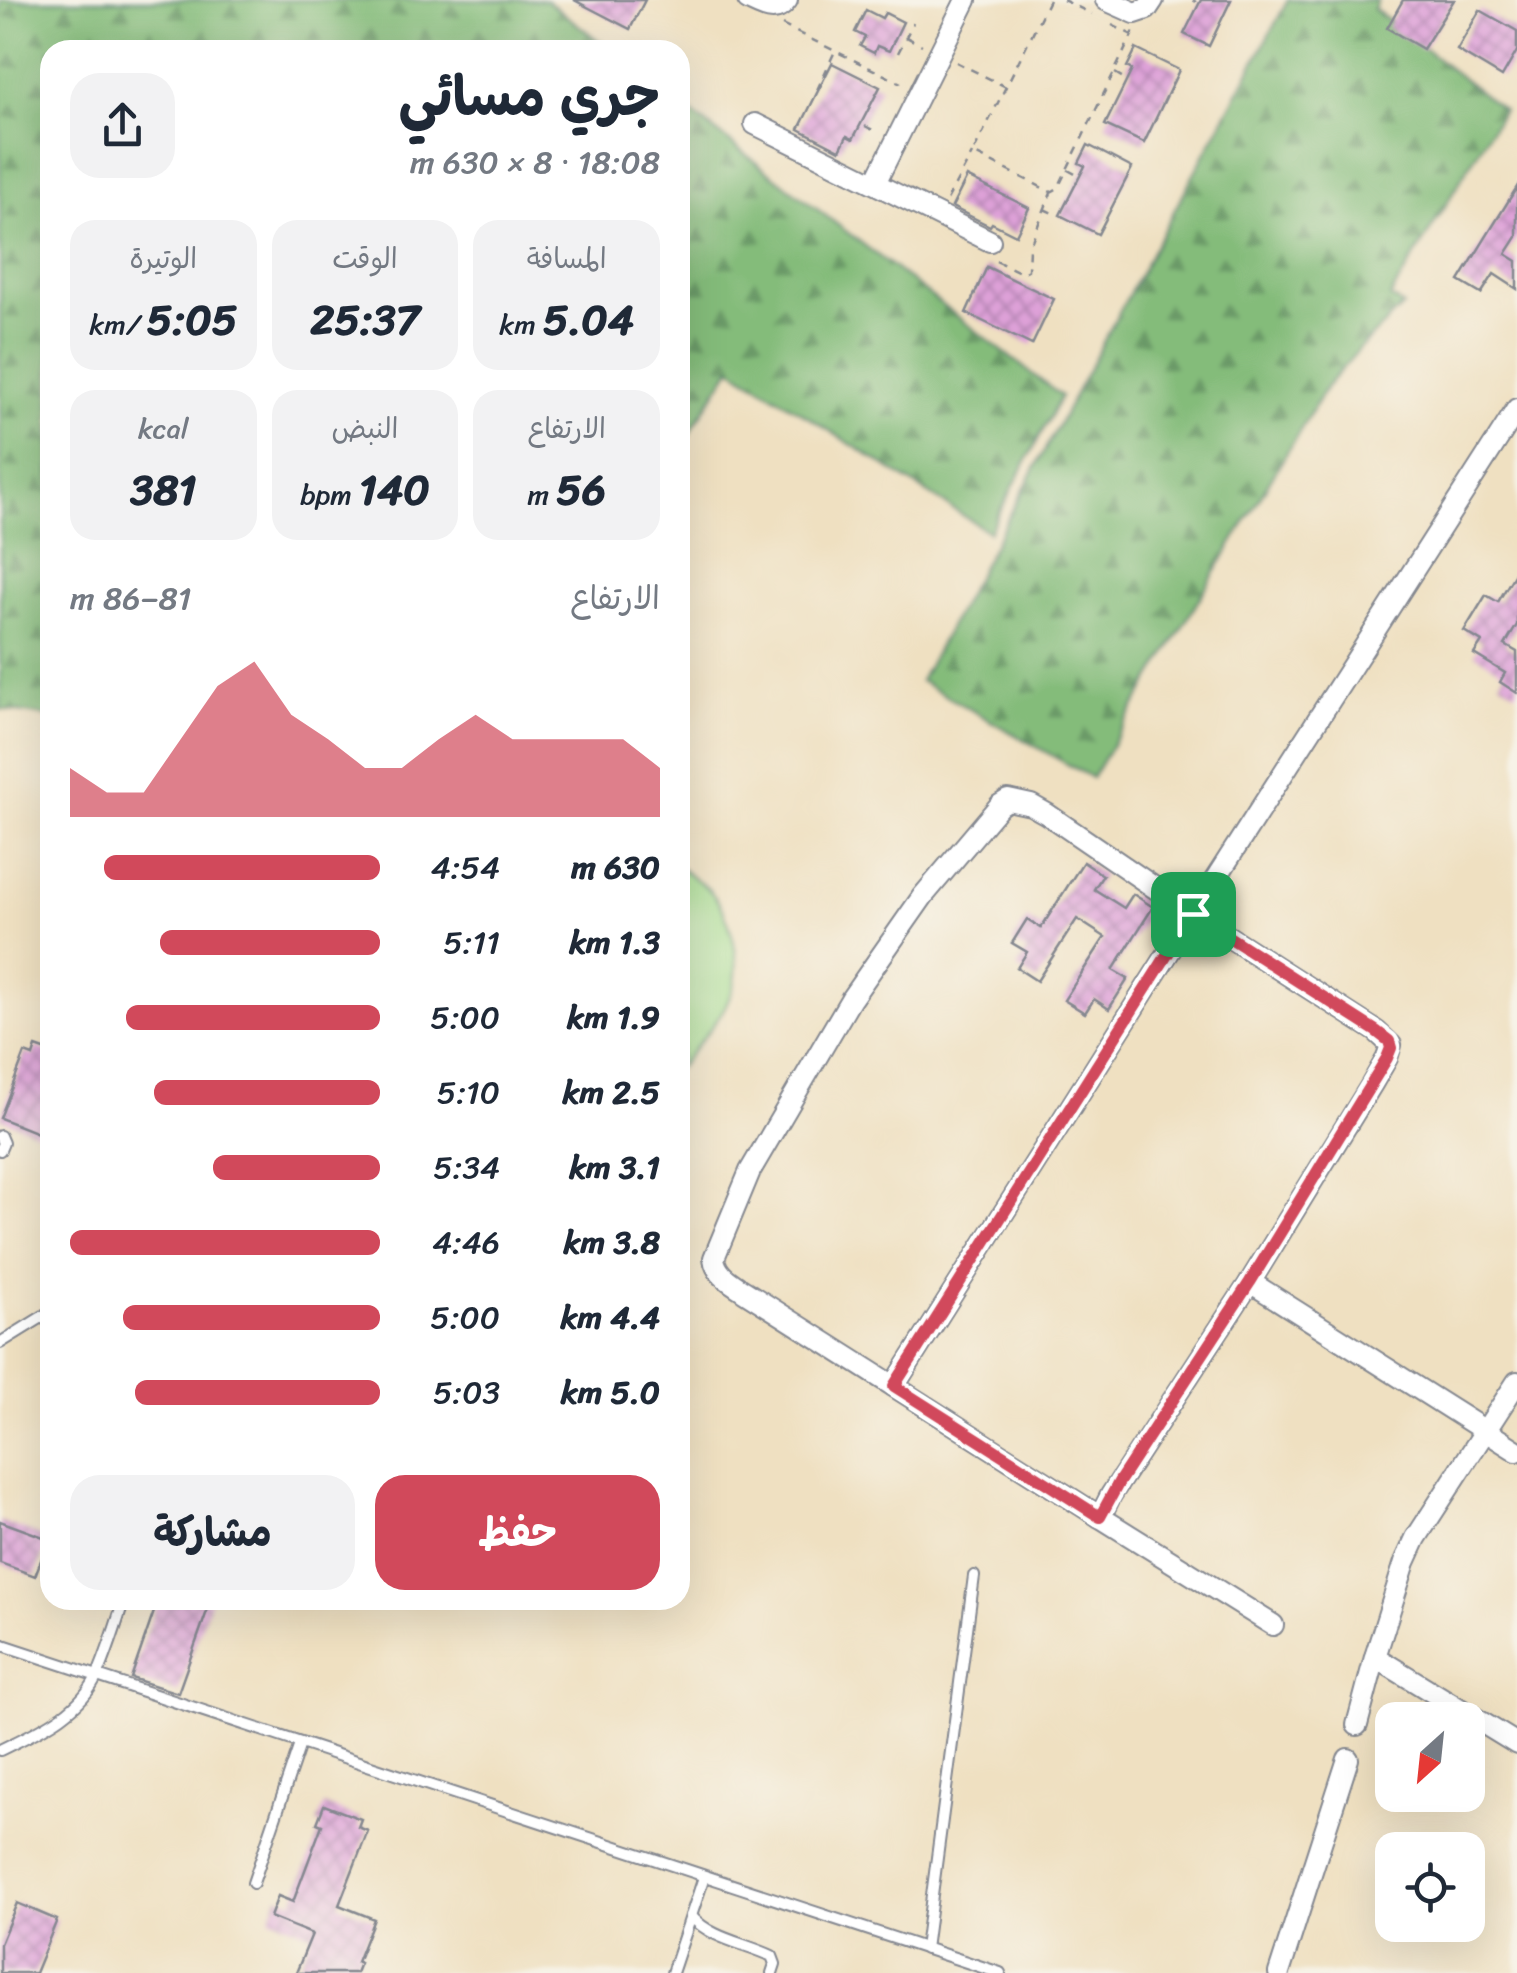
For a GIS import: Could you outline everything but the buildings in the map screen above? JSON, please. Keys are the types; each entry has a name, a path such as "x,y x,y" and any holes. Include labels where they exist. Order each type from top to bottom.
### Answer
{"street":[{"path":"748,0 779,5"},
{"path":"875,183 966,0"},
{"path":"1106,0 1135,14 1147,10 1152,0"},
{"path":"755,124 990,240"},
{"path":"894,1386 1517,409"},
{"path":"1100,1517 1250,1282 1387,1058 1391,1045 1376,1031 1193,914 1047,814 1020,801 1008,800 1000,804 923,896 851,999 750,1171 714,1258 717,1270 894,1386 1100,1517 1273,1625"},
{"path":"1250,1282 1517,1451"},
{"path":"1357,1725 1375,1657 1416,1538 1517,1382"},
{"path":"1375,1657 1517,1744"},
{"path":"1279,1973 1348,1760"}],"lane":[{"path":"0,1136 0,1150"},
{"path":"0,1343 40,1318"},
{"path":"924,1949 974,1576"},
{"path":"0,1750 64,1715 82,1697 97,1676 120,1610"},
{"path":"0,1644 1000,1973"},
{"path":"252,1883 300,1744"},
{"path":"672,1973 704,1877"},
{"path":"691,1916 713,1933 772,1956 772,1973"}],"path":[{"path":"937,214 973,153 1050,0"},
{"path":"779,5 781,24 920,92"},
{"path":"990,240 1000,245 992,260 1022,273 1028,270 1029,248 1051,192 1058,188 1133,36 1135,14"},
{"path":"898,54 913,22"},
{"path":"817,90 835,51"},
{"path":"1114,74 1126,78"},
{"path":"973,153 1051,192"},
{"path":"1067,170 1079,176"},
{"path":"1044,209 1057,215"}],"green space":[{"path":"0,0 546,0 598,40 40,40 40,715 0,709"},
{"path":"1288,0 1378,0 1374,9 1503,110 1390,297 1403,306 1326,387 1092,778 920,681"},
{"path":"690,112 1061,396 989,532 731,368 690,432"},
{"path":"690,875 718,902 733,938 733,989 710,1030 690,1055"}],"route":[{"path":"1193,914 1376,1031 1389,1041 1391,1048 1250,1282 1100,1517 894,1386 1193,914"}]}
